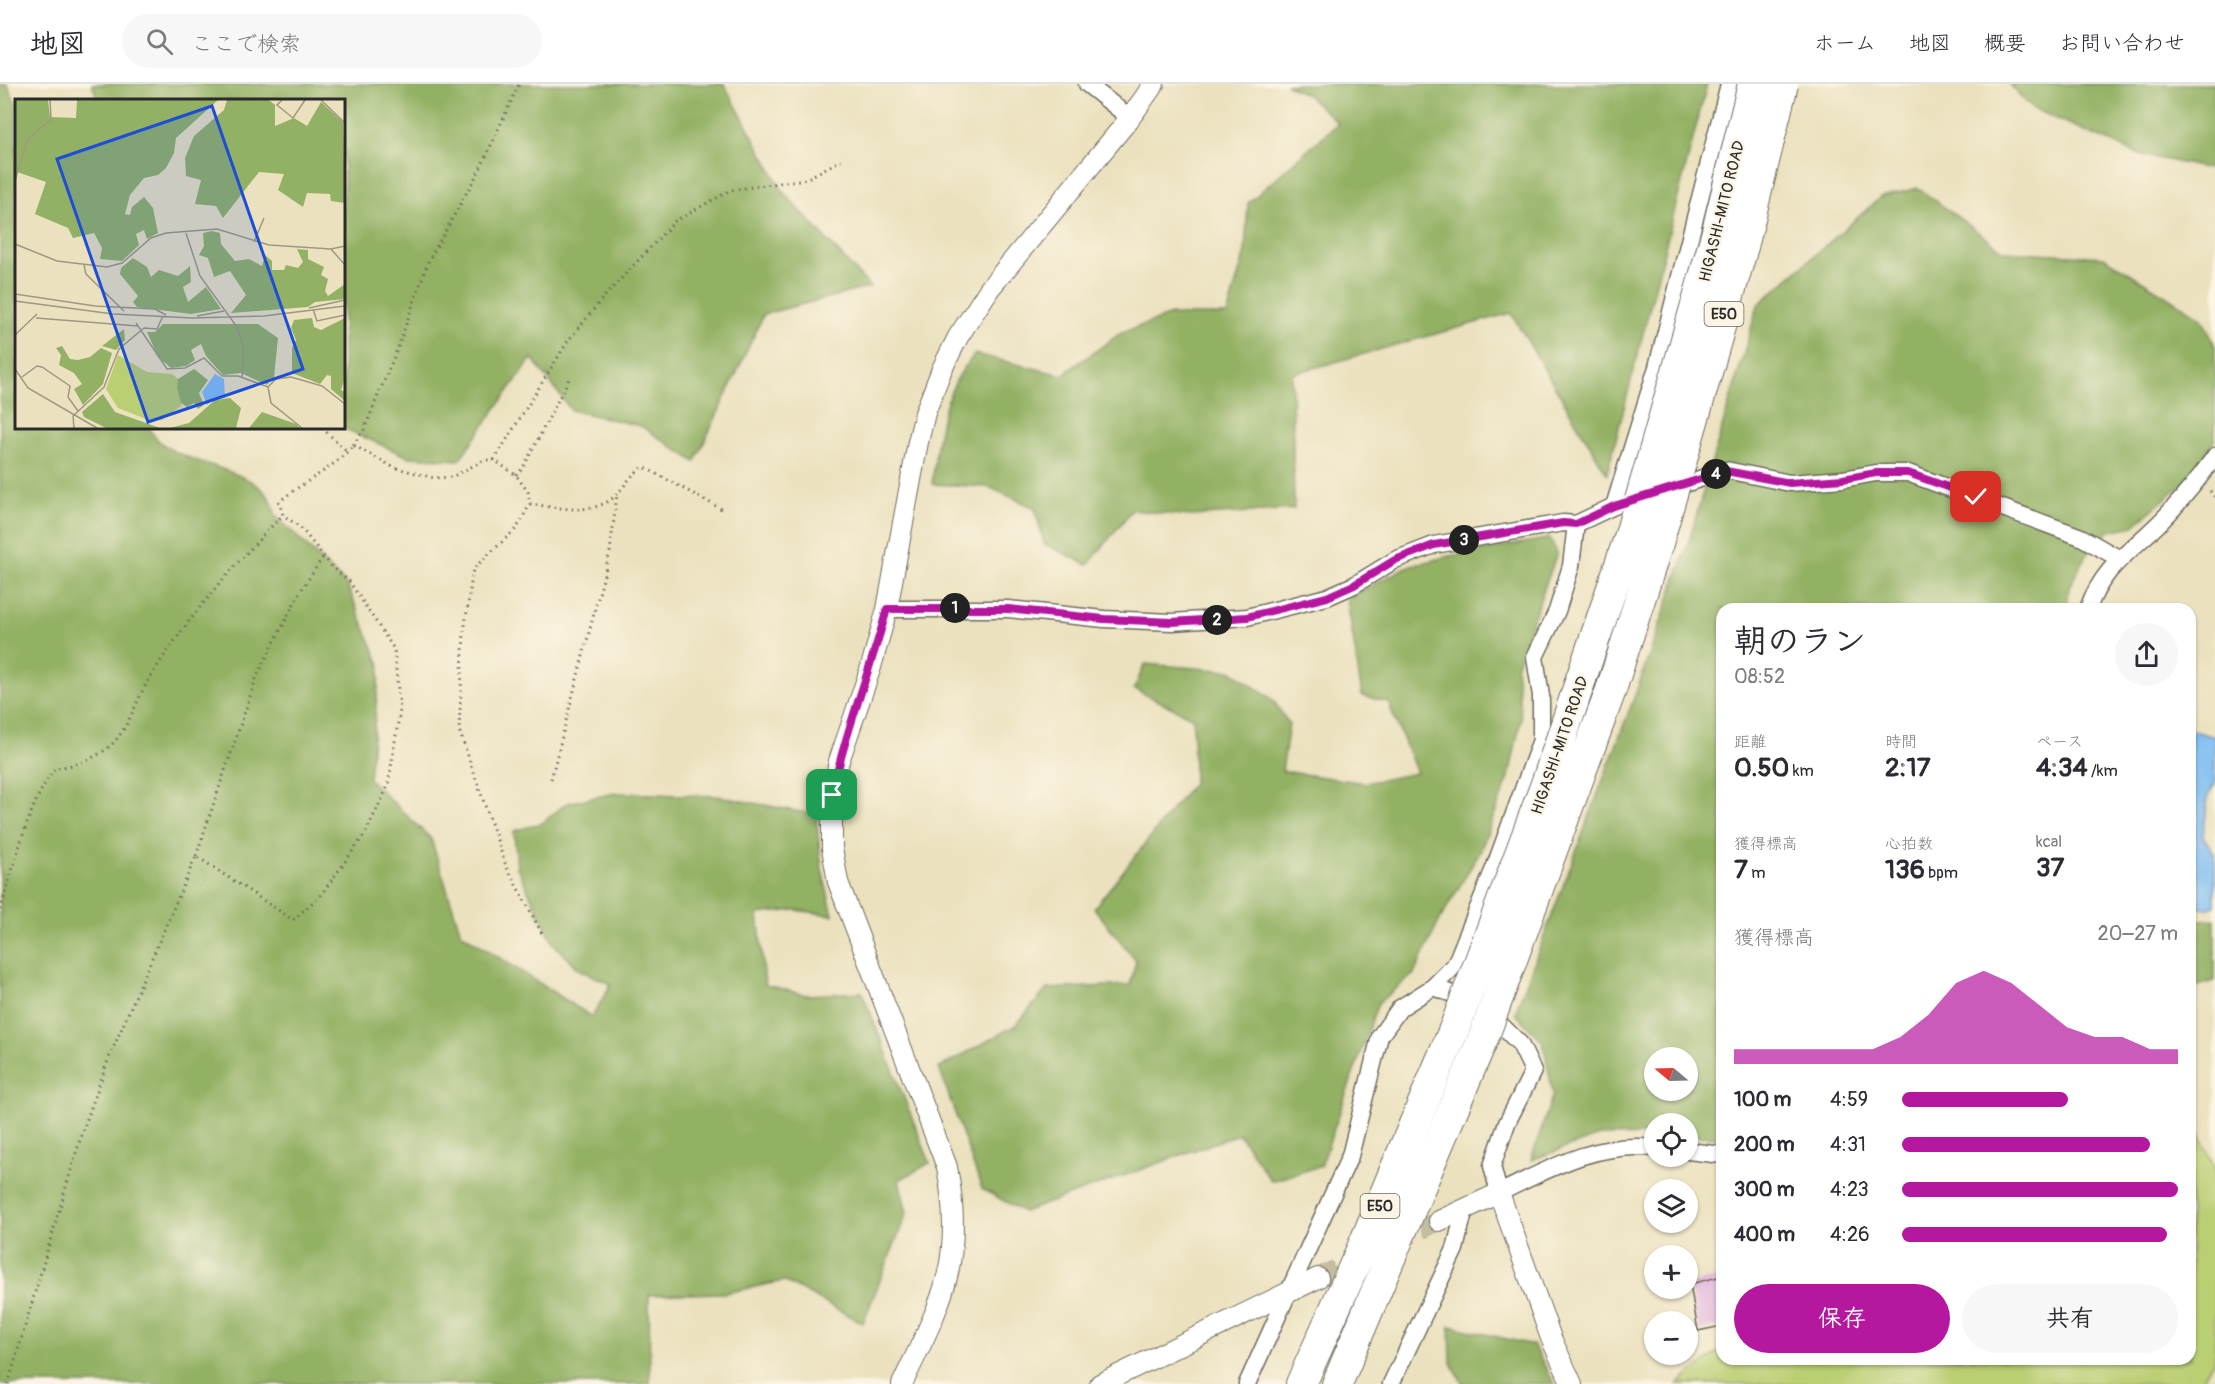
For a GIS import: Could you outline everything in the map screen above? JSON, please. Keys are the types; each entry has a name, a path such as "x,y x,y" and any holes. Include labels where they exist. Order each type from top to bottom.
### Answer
{"highway":[{"name":"HIGASHI-MITO ROAD","path":"1301,1384 1364,1246 1455,1027 1547,781 1630,535 1710,257 1752,84"},
{"name":"HIGASHI-MITO ROAD","path":"1337,1384 1484,1036 1611,690 1658,543 1744,243 1783,84"}],"street":[{"path":"1087,84 1130,118"},
{"path":"902,1384 944,1291 952,1263 954,1204 947,1167 838,882 831,848 830,822 839,761 872,667 887,609 918,441 925,413 942,369 958,337 990,288 1130,118 1154,84"},
{"path":"1614,506 1657,367 1728,84"},
{"path":"2090,603 2095,589 2118,558 2167,516 2215,456"},
{"path":"887,609 1008,609 1104,619 1172,622 1247,617 1327,597 1354,585 1395,560 1434,545 1563,523 1576,524 1614,506 1726,471 1790,483 1843,479 1876,473 1908,473 2081,537 2118,558"},
{"path":"1247,1384 1275,1317 1290,1291 1350,1156 1380,1036 1400,1008 1433,987 1455,965 1495,866 1541,740 1541,696 1535,657 1557,611 1571,566 1576,524"},
{"path":"1433,987 1480,1004 1520,1044 1533,1071 1507,1124 1492,1166 1499,1193 1551,1338 1572,1384"},
{"path":"1439,1221 1569,1159 1605,1149 1644,1148"},
{"path":"1698,1152 1716,1154"},
{"path":"1391,1384 1455,1249 1465,1208"},
{"path":"1100,1384 1318,1278"}],"path":[{"path":"196,856 293,920 321,895 365,834 388,786 400,710 394,649 350,580 323,557 300,527 283,515 279,502 294,488 342,460 364,430 394,358 428,262 481,167 519,84"},
{"path":"494,460 568,341 603,298 675,221 731,190 806,179 841,160"},
{"path":"516,475 523,468 569,379"},
{"path":"323,429 348,452"},
{"path":"353,445 393,467 434,478 452,477 484,460 494,460 516,475 528,492 530,504 517,528 473,569 464,632 459,730 506,866 543,935"},
{"path":"530,504 580,509 604,506 617,494 632,473 644,467 726,510"},
{"path":"551,779 610,552 617,494"},
{"path":"0,910 38,799 48,777 55,768 72,766 102,753 119,737 148,680 181,634 253,545 283,515"},
{"path":"8,1384 81,1136 108,1060 196,856 257,676 300,592 323,557"}],"green space":[{"path":"0,84 7,84 15,101 15,429 150,429 160,442 177,452 238,475 256,484 269,497 275,515 347,585 380,665 369,779 431,839 461,933 592,1017 611,984 580,970 553,943 517,867 514,831 542,823 567,803 616,793 717,796 816,815 822,870 833,915 795,910 758,914 765,985 807,995 862,992 930,1163 899,1180 907,1213 863,1323 784,1281 725,1293 649,1295 650,1384 0,1384"},
{"path":"92,84 724,84 784,193 870,287 764,314 695,462 641,426 571,410 532,358 459,460 409,457 345,429 345,99 98,99"},
{"path":"1286,84 1707,84 1607,474 1511,313 1292,374 1294,509 1191,516 1132,510 1088,565 1044,544 1035,508 989,487 932,484 939,431 948,399 964,368 975,354 1062,375 1121,333 1171,315 1227,315 1245,252 1248,203 1338,123 1307,95"},
{"path":"2009,84 2215,84 2215,170 2138,154 2032,108"},
{"path":"1918,188 2004,251 2104,257 2202,318 2215,346 2215,439 2192,476 2133,526 2109,531 2086,555 2069,587 2068,603 1716,603 1716,1137 1698,1136 1698,1113 1644,1113 1644,1135 1599,1136 1531,1160 1553,1094 1543,1042 1515,1013 1637,690 1687,547 1758,305 1881,197"},
{"path":"1550,538 1557,553 1516,667 1521,719 1509,777 1480,852 1440,919 1414,974 1378,1003 1321,1166 1271,1181 1239,1134 1024,1212 982,1189 939,1068 1016,1025 1047,989 1130,985 1136,961 1094,908 1194,782 1193,718 1134,689 1145,664 1232,671 1273,700 1289,724 1282,771 1365,783 1417,773 1388,702 1362,696 1347,599 1404,568 1449,556"},
{"path":"2215,919 2215,981 2196,986 2196,921"},
{"path":"2196,1127 2215,1168 2215,1360 2199,1384 1678,1384 1716,1354 1716,1365 2196,1365"},
{"path":"1450,1326 1533,1345 1555,1384 1463,1384 1451,1363"}],"water":[{"path":"2196,732 2215,737 2215,783 2208,797 2203,836 2215,855 2215,905 2207,909 2196,907"}],"building":[{"path":"1716,1278 1716,1327 1698,1331 1698,1311 1695,1311 1693,1299 1698,1299 1698,1282"}],"tunnel":[{"path":"1394,1242 1439,1221"},
{"path":"1318,1278 1359,1258"}],"route":[{"path":"832,795 839,761 872,667 887,609 1008,609 1104,619 1172,622 1247,617 1327,597 1354,585 1395,560 1434,545 1563,523 1576,524 1614,506 1726,471 1790,483 1843,479 1876,473 1908,473 1976,497"}]}
